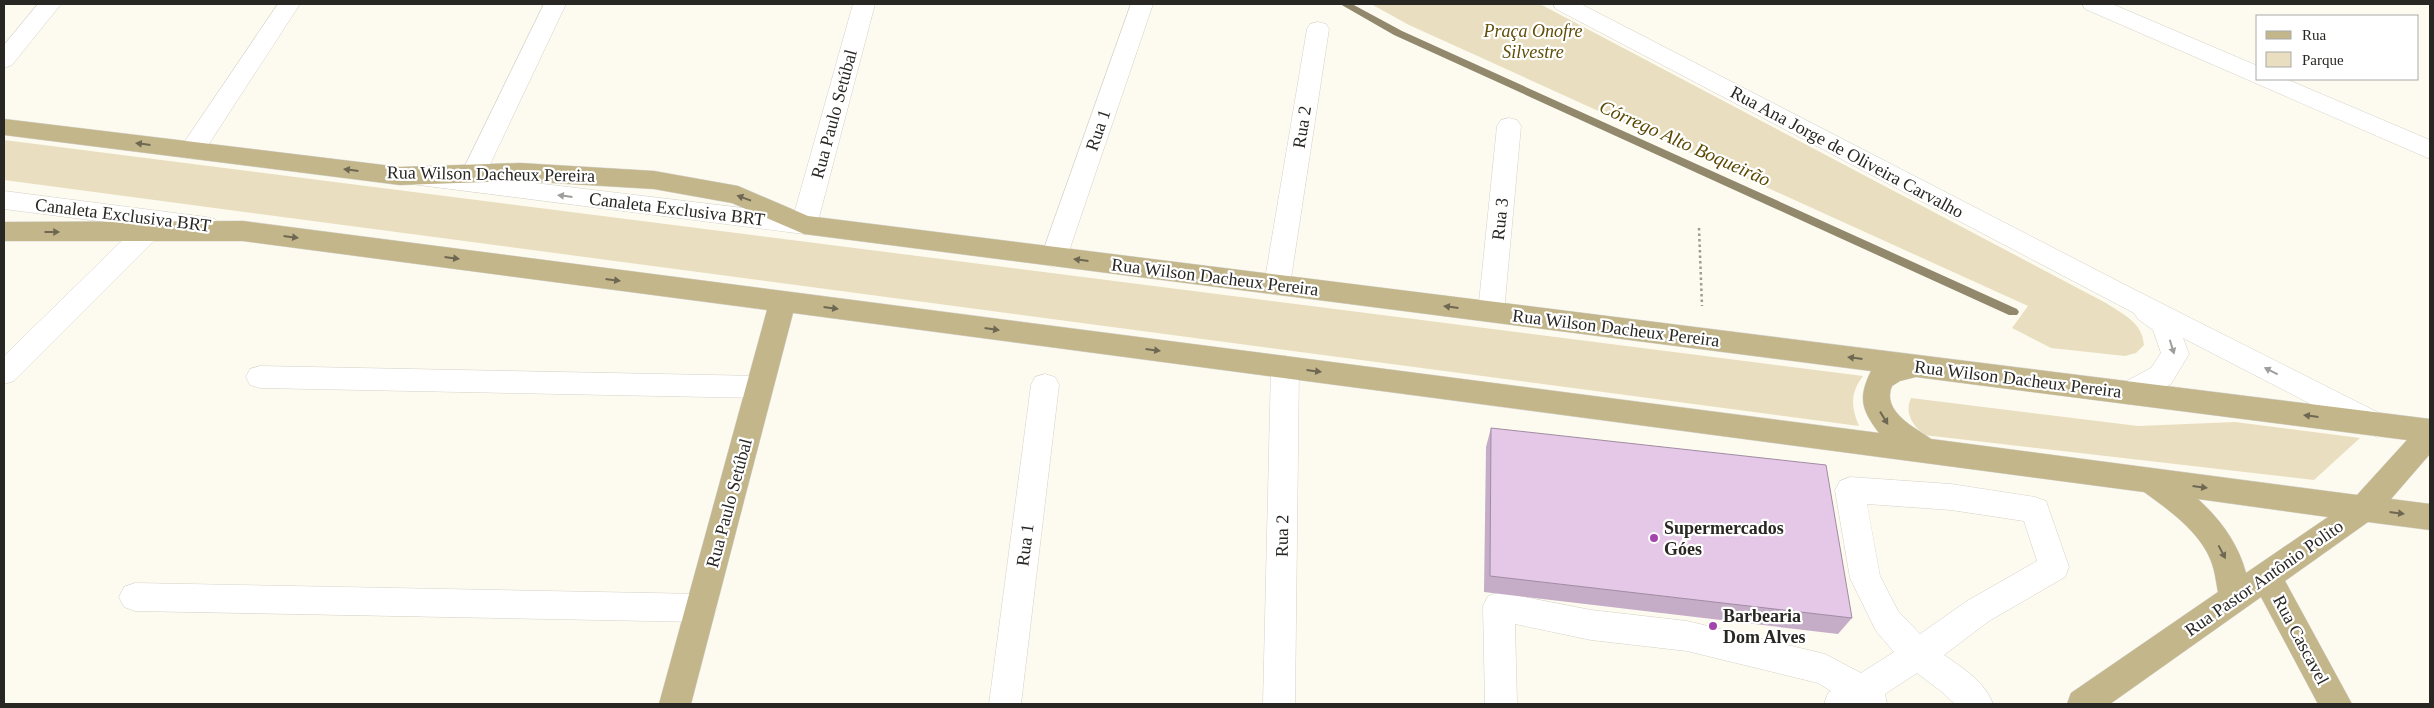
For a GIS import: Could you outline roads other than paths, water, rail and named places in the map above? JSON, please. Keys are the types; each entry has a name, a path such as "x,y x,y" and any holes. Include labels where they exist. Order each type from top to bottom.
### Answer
{"main road":[{"name":"Rua Wilson Dacheux Pereira","path":"4,127 400,176 474,172 604,176 702,187 738,195 804,225 2377,424 2430,433"},
{"path":"4,230 243,231 2430,517"},
{"name":"Rua Paulo Setúbal","path":"675,704 783,302"},
{"path":"1920,367 1901,368 1886,374 1878,385 1876,399 1880,413 1889,426 1902,438 1918,447 1936,452"},
{"name":"Rua Pastor Antônio Polito","path":"2083,704 2364,508 2430,433"},
{"path":"2152,481 2185,506 2213,534 2227,560 2235,597"},
{"name":"Rua Cascavel","path":"2266,576 2336,704"}],"street":[{"path":"4,60 50,4"},
{"path":"192,150 289,4"},
{"path":"474,172 555,4"},
{"name":"Rua Paulo Setúbal","path":"804,225 864,4"},
{"name":"Rua 1","path":"1054,257 1142,4"},
{"name":"Rua Ana Jorge de Oliveira Carvalho","path":"1564,4 2130,299 2377,424"},
{"path":"2093,4 2256,75"},
{"name":"Rua 2","path":"1277,285 1318,29"},
{"path":"2267,80 2430,150"},
{"name":"Rua 3","path":"1491,312 1509,126"},
{"name":"Canaleta Exclusiva BRT","path":"400,176 804,225"},
{"name":"Canaleta Exclusiva BRT","path":"4,200 243,231"},
{"path":"4,373 147,232"},
{"name":"Rua Ana Jorge de Oliveira Carvalho","path":"2128,393 2161,376 2175,354 2164,324 2130,299"},
{"name":"Rua 2","path":"1279,704 1285,367"},
{"path":"260,378 760,387"},
{"name":"Rua 1","path":"1005,704 1045,386"},
{"path":"1501,704 1498,606 1591,625 1686,636 1825,669 1859,700 1918,655 1978,611 2054,567 2035,510 1951,497 1850,490 1865,578 1887,621 1918,655 1954,681 1977,704"},
{"path":"135,597 701,608"}],"waterway":[{"name":"Córrego Alto Boqueirão","path":"1345,4 1398,33 2013,312"}],"place":[{"name":"Supermercados Góes","path":"1654,538"},
{"name":"Barbearia Dom Alves","path":"1713,626"}],"park label":[{"name":"Praça Onofre Silvestre","path":"1533,41"}]}
